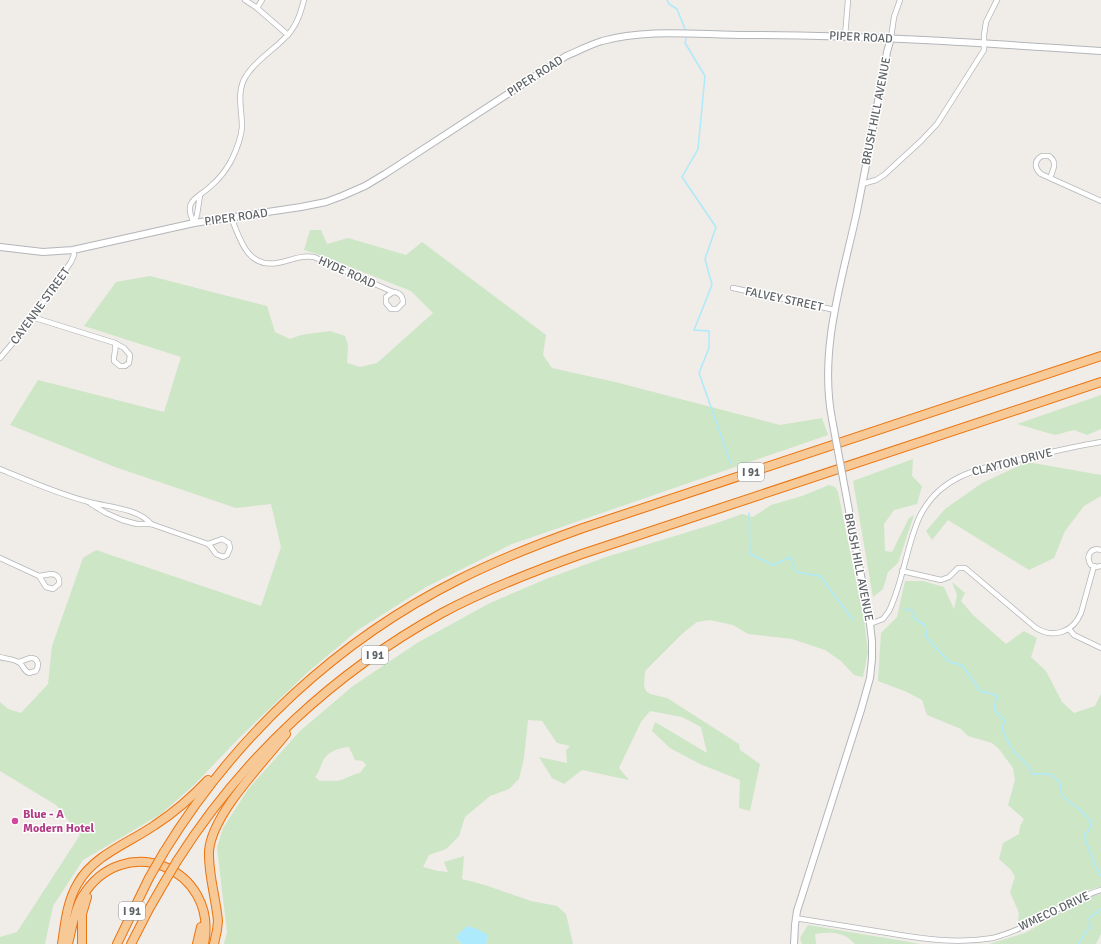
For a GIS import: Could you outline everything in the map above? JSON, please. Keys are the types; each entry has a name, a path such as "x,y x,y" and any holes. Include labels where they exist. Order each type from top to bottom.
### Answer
{"highway":[{"name":"I 91","path":"117,944 149,878 164,852 203,794 248,740 302,686 362,638 426,597 488,565 547,541 1101,356"},
{"name":"I 91","path":"131,944 148,909 177,861 204,822 239,777 269,745 305,710 348,674 394,642 449,610 512,580 564,560 1101,382"},
{"path":"214,944 218,921 209,856 213,833 244,785 305,710"},
{"path":"62,944 72,896 78,882 86,871 97,861 154,826 181,806 248,740"},
{"path":"68,944 76,912 82,898 96,880 111,870 124,864 150,862 170,868 180,875 196,895 205,918 204,944"},
{"path":"82,944 82,914 86,900 97,882 111,870"},
{"path":"196,895 200,906 201,918 197,944"}],"street":[{"path":"245,0 257,8 288,35"},
{"path":"257,8 262,0"},
{"path":"194,222 190,215 190,208 193,198 200,195 212,186 222,174 230,163 241,136 242,127 240,92 246,76 254,66 288,35 296,24 304,0"},
{"path":"845,36 848,0"},
{"path":"891,38 894,17 900,0"},
{"name":"BRUSH HILL AVENUE","path":"862,184 876,180 884,175 938,124 984,50 986,22 997,0"},
{"name":"PIPER ROAD","path":"0,247 43,252 73,250 194,222 314,205 334,199 358,189 392,170 566,56 585,47 622,36 652,34 845,36 984,43 1101,52"},
{"name":"BRUSH HILL AVENUE","path":"794,944 795,918 868,686 872,650 870,624 828,393 828,360 835,310 891,38"},
{"path":"1050,178 1054,167 1054,162 1049,156 1042,156 1036,161 1036,168 1039,173 1050,178 1101,200"},
{"path":"194,222 200,195"},
{"name":"HYDE ROAD","path":"231,217 242,246 249,254 258,260 277,263 300,256 314,257 393,292"},
{"name":"CAYENNE STREET","path":"0,358 72,262 74,255 73,250"},
{"name":"FALVEY STREET","path":"733,288 772,298 835,310"},
{"path":"32,317 115,343 127,351 130,355 130,360 126,366 120,366 114,361 116,350 115,343"},
{"name":"CLAYTON DRIVE","path":"870,624 881,621 888,613 894,599 914,532 924,510 933,496 952,481 967,473 990,466 1101,442"},
{"path":"0,469 90,503 126,510 146,519 151,524"},
{"path":"90,503 122,520 137,524 151,524 208,544 220,557 228,555 230,545 224,540 219,540 208,544"},
{"path":"122,520 126,510"},
{"path":"1101,550 1094,549 1088,557 1089,562 1094,566 1101,566"},
{"path":"0,558 39,576 48,589 53,589 59,584 58,577 54,574 39,576"},
{"path":"902,571 939,580 948,578 958,568 964,568 1038,630 1055,634 1062,633 1076,622 1081,613 1094,566"},
{"path":"1069,629 1074,635 1101,648"},
{"path":"0,657 18,662"},
{"name":"WMECO DRIVE","path":"795,918 940,942 969,942 1004,934 1033,922 1078,898 1101,890"}],"green space":[{"path":"310,230 321,230 327,244 348,238 406,255 422,242 546,335 543,355 552,368 615,382 780,425 822,418 828,435 512,544 426,587 358,630 307,673 241,736 194,785 161,814 83,860 53,906 45,944 0,944 0,937 17,932 80,835 56,805 0,771 0,702 8,709 21,713 48,684 52,646 83,558 96,550 261,606 281,547 271,504 236,508 115,467 10,425 38,380 164,412 181,357 84,326 116,282 150,276 267,306 275,332 290,339 301,335 330,331 345,336 348,345 347,363 360,367 377,363 433,313 411,291 304,250"},
{"path":"1101,395 1101,429 1087,435 1074,430 1055,435 1017,424"},
{"path":"913,459 912,476 922,486 917,504 894,510 884,524 885,551 892,552 909,518 914,515 898,563 888,572 883,589 873,597 853,481"},
{"path":"1027,462 1101,475 1101,496 1084,506 1065,531 1054,558 1029,570 948,520 932,540 926,531 945,509 982,483"},
{"path":"829,485 835,487 838,492 864,620 868,652 863,677 854,675 841,661 825,650 792,639 748,634 733,625 710,620 697,622 683,633 645,671 644,686 646,691 650,694 667,698 739,744 740,750 760,764 750,811 739,808 740,780 700,764 670,748 652,731 655,722 707,753 701,727 682,717 650,711 641,722 619,768 629,780 582,770 564,784 552,778 539,757 567,763 566,750 570,746 557,743 542,721 528,720 524,758 519,779 509,789 490,796 465,817 459,836 446,849 429,855 423,867 448,872 444,862 464,856 462,879 485,885 531,901 557,906 566,914 573,944 486,944 488,935 456,938 462,944 224,944 227,932 217,848 223,828 249,788 300,731 353,686 417,643 490,603 546,579 606,557 742,514 753,517 771,505 802,496","holes":["349,747 355,760 363,761 366,765 360,773 336,781 320,781 315,777 324,759 329,753 341,748"]},
{"path":"905,581 923,581 944,587 954,609 957,595 952,582 965,593 961,601 973,615 1006,644 1024,631 1037,638 1031,657 1046,671 1062,702 1074,713 1095,706 1101,694 1101,887 1080,892 1038,916 1018,922 1019,913 1010,892 1015,877 1011,870 999,859 1003,843 1019,834 1020,826 1024,819 1008,805 1015,780 1013,768 999,749 992,743 968,736 961,729 927,715 922,700 907,692 878,681 881,633 897,617"},
{"path":"1101,894 1101,934 1096,944 989,944 1025,933 1088,897"},
{"path":"808,925 921,944 855,944 846,937 836,933 826,933 815,934 816,944 802,944 800,938"}],"water":[{"path":"467,926 488,935 486,944 462,944 456,938 458,934"}],"waterway":[{"path":"667,0 669,4 677,9 685,29"},
{"path":"686,38 685,43 705,76 698,149 682,177 716,227 705,259 712,285 694,330 709,331 709,348 699,373 731,464"},
{"path":"749,513 750,554 773,565 790,557 796,572 820,576 853,620"},
{"path":"905,609 913,611 915,619 925,625 927,638 949,662 962,665 980,691 997,695 994,709 1005,721 1002,728 1006,739 1014,751 1029,767 1032,774 1051,774 1060,783 1062,795 1091,821 1090,828 1084,836 1096,868 1101,876"},
{"path":"1078,944 1090,926 1089,918 1101,909"}],"place":[{"name":"Blue - A Modern Hotel","path":"15,821"}]}
